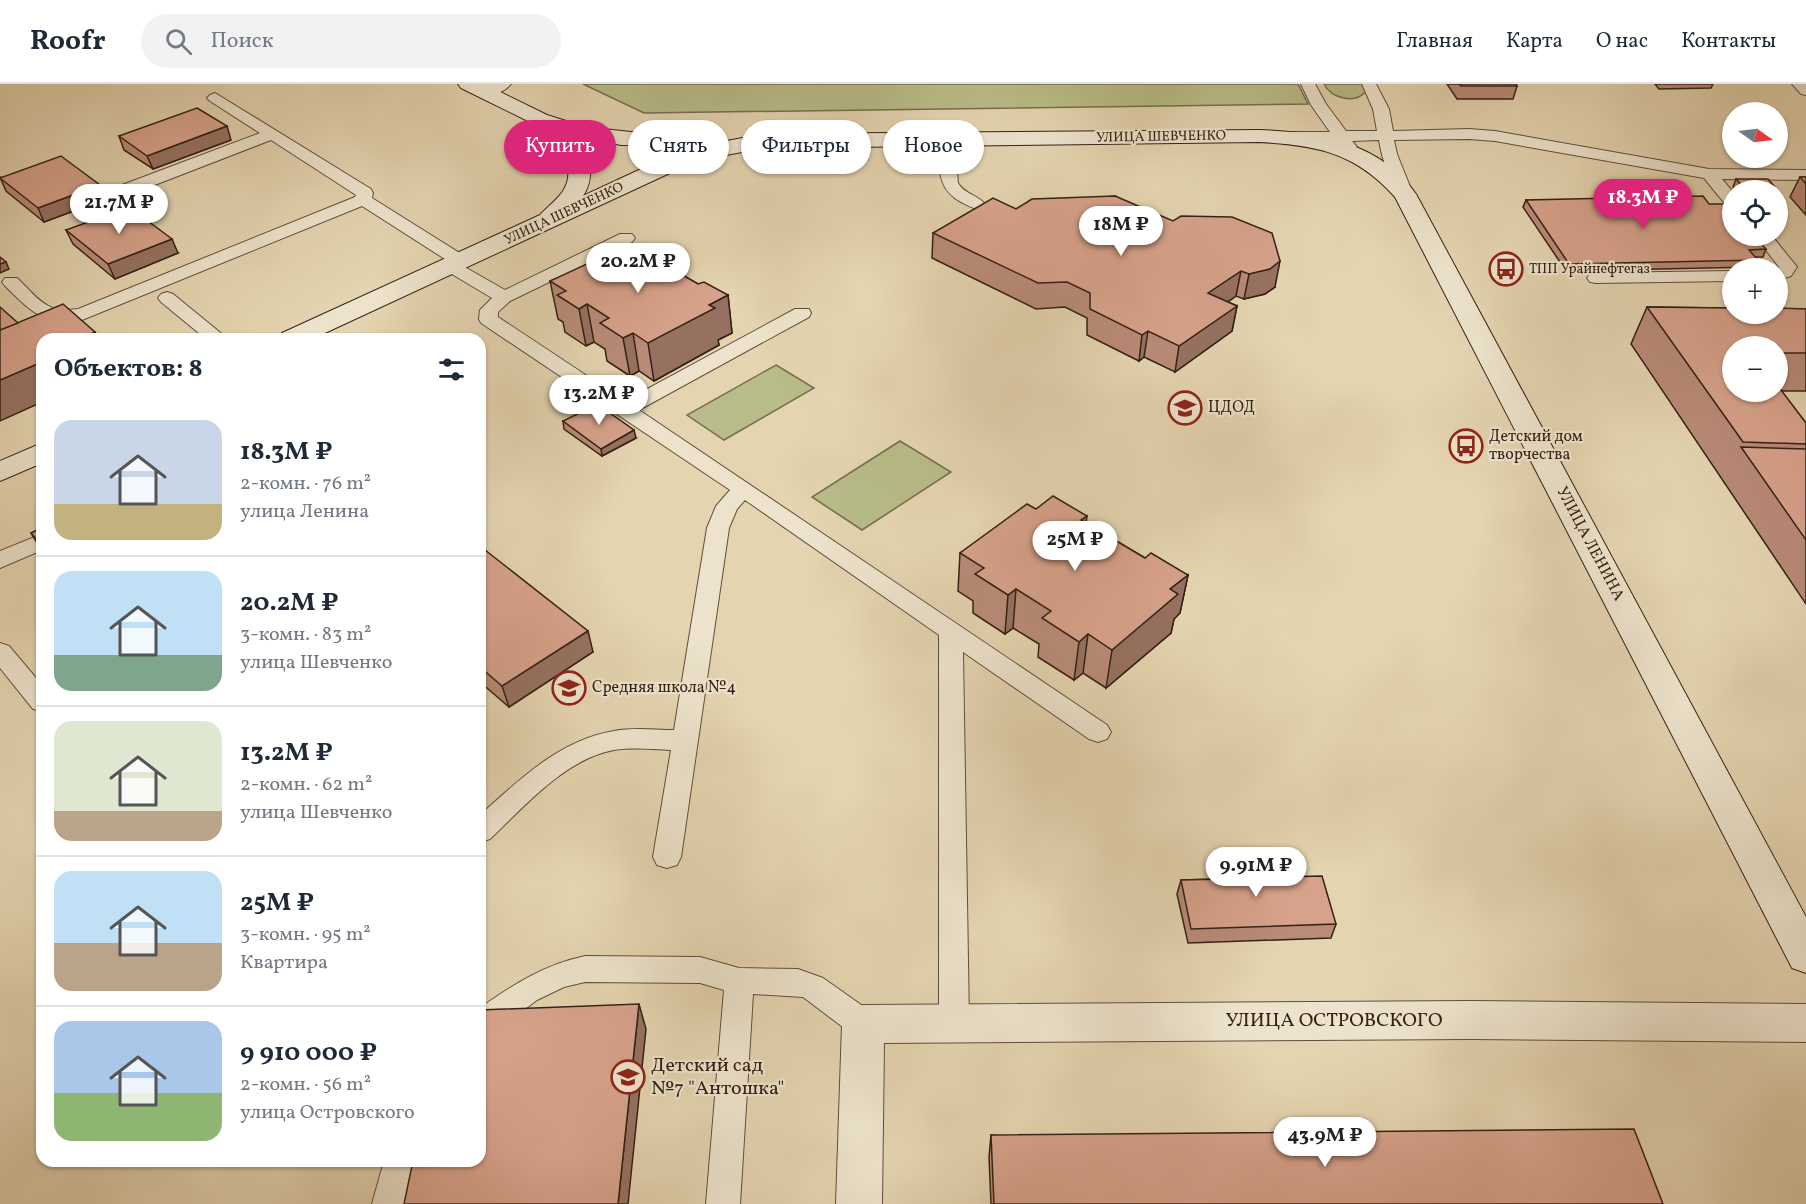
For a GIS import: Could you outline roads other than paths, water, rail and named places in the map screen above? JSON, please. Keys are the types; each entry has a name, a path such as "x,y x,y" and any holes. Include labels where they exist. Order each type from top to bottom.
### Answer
{"main road":[{"path":"484,86 530,116 571,148 580,165 579,180 573,192 544,223"},
{"path":"530,116 582,133 620,139 741,141"},
{"name":"УЛИЦА ШЕВЧЕНКО","path":"984,139 1294,137 1347,144"},
{"name":"УЛИЦА ЛЕНИНА","path":"1347,144 1385,173 1405,194 1806,956"},
{"name":"УЛИЦА ШЕВЧЕНКО","path":"304,333 695,155 741,146"},
{"path":"0,471 36,455"},
{"name":"УЛИЦА ОСТРОВСКОГО","path":"863,1024 1471,1020 1806,1023"},
{"path":"859,1204 863,1024"}],"lane":[{"path":"1308,84 1319,105 1347,144 1386,135 1469,134 1495,136 1709,174 1806,175"},
{"path":"1369,84 1381,109 1389,154 1405,194"},
{"path":"1799,84 1806,91"},
{"path":"215,98 365,193 363,200"},
{"path":"128,189 272,134"},
{"path":"949,174 950,183 955,192 977,204"},
{"path":"1709,174 1722,189"},
{"path":"363,200 504,297"},
{"path":"11,282 47,315 62,317 82,314 363,200"},
{"path":"626,238 504,297 489,310 488,319 743,489 1098,732"},
{"path":"1771,246 1781,258"},
{"path":"1596,278 1722,276"},
{"path":"167,298 211,333"},
{"path":"623,411 802,313"},
{"path":"667,857 718,528 727,507 743,489"},
{"path":"0,560 36,544"},
{"path":"951,632 954,1023"},
{"path":"0,652 36,695"},
{"path":"486,825 531,783 591,746 616,740 685,740"},
{"path":"486,1021 527,991 559,975 585,969 700,970 740,981 798,982 813,987 863,1024"},
{"path":"723,1204 740,981"},
{"path":"389,1204 398,1167"}],"place":[{"name":"ТПП Урайнефтегаз","path":"1506,269"},
{"name":"ЦДОД","path":"1185,408"},
{"name":"Детский дом творчества","path":"1466,446"},
{"name":"Средняя школа №4","path":"569,688"},
{"name":"Детский сад №7 \"Антошка\"","path":"628,1077"}]}
